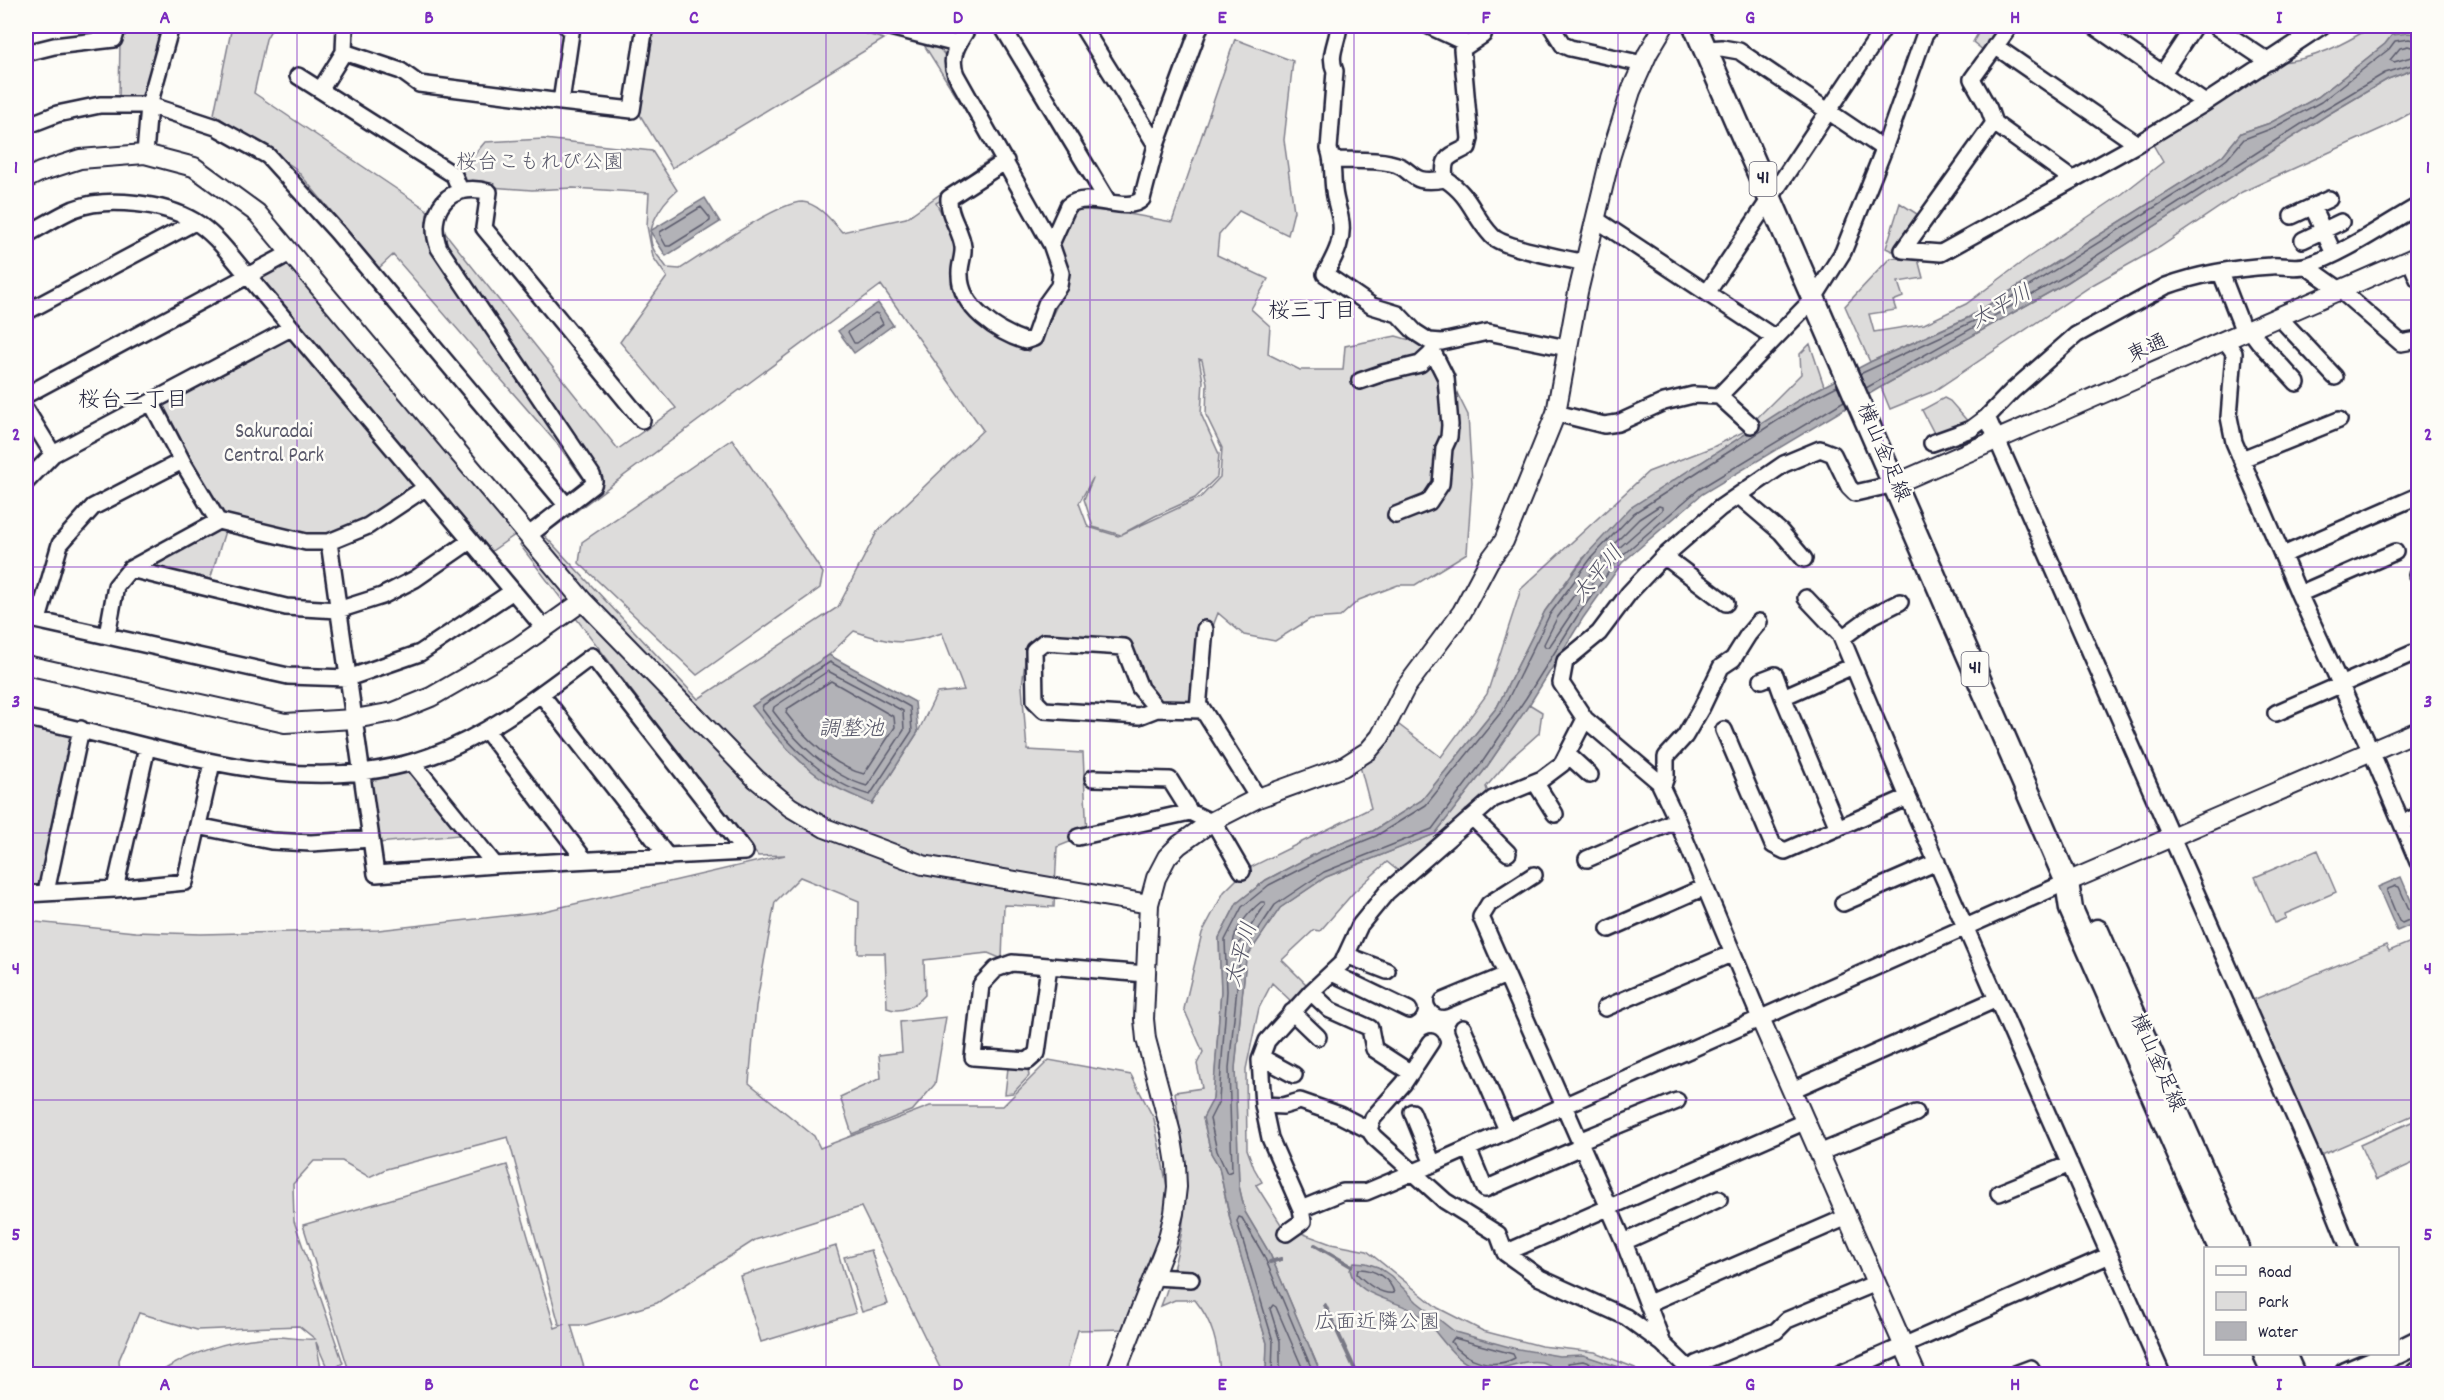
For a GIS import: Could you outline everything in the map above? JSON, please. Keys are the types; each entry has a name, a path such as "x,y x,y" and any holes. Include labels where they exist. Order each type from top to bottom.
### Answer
{"main road":[{"name":"横山金足線","path":"1695,26 1772,198 2067,882 2085,902 2179,1136 2220,1247"},
{"name":"横山金足線","path":"2179,1136 2237,1247"},
{"path":"2399,1351 2418,1342"},
{"path":"2266,1355 2274,1374"},
{"path":"2285,1355 2293,1374"},
{"path":"2346,1374 2389,1355"}],"street":[{"path":"26,52 54,46 114,39 118,26"},
{"path":"145,154 149,105 171,26"},
{"path":"321,89 344,52 345,26"},
{"path":"561,102 572,26 566,26"},
{"path":"344,52 401,71 419,84 632,110 645,26"},
{"path":"886,26 957,44"},
{"path":"969,26 957,44 952,64 1006,161 1051,244 1061,273 1059,286 1046,304 1035,338 1025,341 1011,337 992,325 970,304 959,275 964,248 948,209 949,198 1006,161"},
{"path":"1002,26 1107,200"},
{"path":"1082,26 1156,145"},
{"path":"1051,244 1068,206 1073,202 1107,200 1130,206 1142,199 1156,145 1199,26"},
{"path":"1336,26 1330,61 1335,71 1329,148 1333,160 1334,191 1342,234 1339,249 1325,274 1372,306 1398,314 1433,347 1446,378 1449,437 1444,448 1441,484 1429,502 1396,515"},
{"path":"1429,26 1468,44"},
{"path":"1445,179 1443,165 1447,158 1467,147 1470,139 1462,49 1483,35 1486,26"},
{"path":"1551,26 1563,45 1570,48 1643,64"},
{"path":"1115,1374 1167,1242 1174,1214 1177,1187 1171,1133 1146,1039 1144,1019 1149,904 1156,878 1167,858 1179,845 1212,821 1258,798 1343,768 1359,759 1380,737 1406,687 1462,612 1489,561 1504,541 1556,413 1566,348 1610,158 1631,91 1664,26"},
{"path":"1707,293 1885,26"},
{"path":"1719,396 1814,298 1844,252 1924,36 1931,26"},
{"path":"2010,26 1972,79 1994,123 2073,180"},
{"path":"2094,26 2205,104"},
{"path":"2163,73 2194,26"},
{"path":"2215,26 2269,62"},
{"path":"1994,123 1903,250 1941,254 2205,104 2322,26"},
{"path":"1995,46 2137,144"},
{"path":"1706,50 1722,48 1739,51 1884,148"},
{"path":"298,76 454,175 460,190"},
{"path":"26,126 57,114 100,105 149,105 216,127 268,156 337,232 567,506"},
{"path":"26,179 80,159 145,154 194,166 257,213 583,601 756,779 790,807 825,828 923,865 1149,904"},
{"path":"1333,160 1390,163 1417,180 1429,182 1445,179 1457,187 1469,200 1494,238 1523,249 1586,263"},
{"path":"529,536 593,485 594,481 439,248 433,228 438,208 460,190 489,192 484,228 642,420"},
{"path":"2292,216 2329,200"},
{"path":"26,235 75,209 99,204 146,205 166,208 195,222 211,234 544,628"},
{"path":"1932,443 1971,429 1987,417 2012,391 2085,330 2166,286 2221,273 2271,266 2306,266 2334,254 2418,206"},
{"path":"2313,208 2334,254"},
{"path":"1597,220 1775,338"},
{"path":"26,312 195,222"},
{"path":"2303,240 2341,222"},
{"path":"26,395 290,253"},
{"path":"2414,258 2418,279"},
{"name":"東通","path":"1895,484 2414,258"},
{"path":"2306,266 2340,291 2401,343 2418,340"},
{"path":"2221,273 2247,331 2298,382"},
{"path":"2279,317 2335,376"},
{"path":"26,482 53,453 291,328"},
{"path":"1360,381 1383,372 1420,364 1433,347 1442,342 1488,332 1566,348"},
{"path":"2226,341 2234,353 2229,417 2232,434 2299,594 2371,751 2418,862"},
{"path":"1556,413 1604,425 1618,423 1664,402 1693,395 1719,396 1751,425"},
{"path":"151,402 182,461 218,521"},
{"path":"26,410 53,453"},
{"path":"1987,417 2314,1161 2349,1247"},
{"path":"2242,459 2338,420"},
{"path":"1895,484 1855,493 1849,488 1833,454 1820,449 1784,464 1720,508 1664,556 1629,593 1599,633 1565,661 1561,683 1585,719 1659,782 1916,1374"},
{"path":"182,461 93,507 60,544 32,619 288,676 348,678 420,653 513,591"},
{"path":"107,635 116,586 130,569 218,521 306,542 329,542 368,526 425,488"},
{"path":"1738,496 1781,532 1804,559"},
{"path":"2283,555 2418,496"},
{"path":"130,569 286,607 338,610 390,592 415,579 470,541"},
{"path":"26,718 81,729 212,763 271,772 315,775 363,773 433,756 486,730 592,657 745,852 495,865 376,874 363,773 329,542"},
{"path":"2299,594 2395,552"},
{"path":"1664,556 1726,603"},
{"path":"1806,598 1842,638 1908,797 2162,1374"},
{"path":"27,670 285,723 354,719 394,712 431,697 477,672 583,601"},
{"path":"1842,638 1872,616 1900,602"},
{"path":"1662,788 1666,777 1666,757 1685,736 1721,667 1733,659 1748,635 1760,622"},
{"path":"1198,709 1205,628"},
{"path":"1157,709 1140,688 1124,647 1044,642 1035,650 1035,701 1044,710 1139,716 1157,709 1203,710 1258,798"},
{"path":"2276,713 2418,651"},
{"path":"1783,697 1853,666"},
{"path":"1762,680 1774,675 1838,828"},
{"path":"541,694 668,856"},
{"path":"1286,1233 1303,1221 1301,1209 1270,1137 1263,1105 1261,1057 1267,1041 1311,992 1332,973 1346,955 1360,925 1388,892 1492,799 1542,779 1562,764 1585,719"},
{"path":"46,892 81,729"},
{"path":"486,730 585,860"},
{"path":"1724,730 1773,845 1785,851 1908,797"},
{"path":"1301,1209 1343,1192 1366,1192 1412,1173 1966,925 2418,731"},
{"path":"115,889 147,747"},
{"path":"1567,754 1590,775"},
{"path":"412,762 495,865"},
{"path":"26,894 185,882 212,763"},
{"path":"1093,778 1170,780 1190,812"},
{"path":"1534,782 1555,814"},
{"path":"1078,837 1190,812 1212,821 1242,871"},
{"path":"2402,823 2418,816"},
{"path":"1472,817 1508,853"},
{"path":"1587,859 1677,820"},
{"path":"198,826 271,841 311,843 371,838"},
{"path":"1843,903 1937,862"},
{"path":"1534,874 1489,903 1481,917 1607,1208 1624,1242 1664,1344"},
{"path":"1609,930 1706,887"},
{"path":"1605,1008 1733,952"},
{"path":"1346,955 1388,971"},
{"path":"1049,966 1036,1053 1028,1061 973,1057 981,985 996,969 1012,963 1049,966 1146,974"},
{"path":"1332,973 1409,1010"},
{"path":"1443,1001 1506,975"},
{"path":"1311,992 1330,1010 1370,1028 1374,1049 1411,1073"},
{"path":"1792,1090 1997,999"},
{"path":"1292,1012 1318,1037"},
{"path":"1463,1028 1507,1130"},
{"path":"1369,1130 1373,1118 1411,1073 1431,1042"},
{"path":"1261,1057 1294,1075"},
{"path":"1263,1105 1283,1106 1300,1101 1340,1115 1369,1130 1412,1173 1445,1201 1498,1234 1505,1253 1540,1278 1626,1317 1664,1344 1692,1373 1696,1365 1776,1330 1786,1320 1876,1283"},
{"path":"1468,1148 1485,1189 1677,1101"},
{"path":"1412,1112 1433,1164"},
{"path":"1820,1153 1916,1113"},
{"path":"1505,1253 1806,1121"},
{"path":"1999,1193 2070,1164"},
{"path":"1624,1242 1719,1199"},
{"path":"1649,1303 1847,1217"},
{"path":"1839,1374 2110,1255"},
{"path":"1154,1277 1191,1279"},
{"path":"2015,1374 2031,1368"}],"green space":[{"path":"124,26 165,26 145,93 137,99 119,98 120,41"},
{"name":"桜台こもれび公園","path":"232,26 273,26 266,39 254,93 426,209 618,449 676,408 620,342 667,277 653,257 647,226 649,193 573,188 532,190 464,185 460,172 485,142 544,139 652,151 677,190 660,210 652,227 652,244 667,268 680,269 759,219 791,204 802,202 814,206 842,232 906,218 994,156 919,37 930,37 952,64 1006,161 936,203 955,238 957,257 952,273 963,306 985,330 1028,351 1039,342 1066,287 1068,272 1057,241 1075,210 1112,212 1172,222 1235,39 1293,61 1284,140 1294,211 1288,235 1239,211 1219,234 1217,255 1268,279 1251,309 1270,326 1268,354 1300,370 1343,370 1345,346 1396,336 1434,347 1468,415 1472,482 1467,553 1415,585 1398,585 1359,600 1340,617 1310,619 1275,641 1244,635 1218,613 1205,647 1200,701 1179,701 1168,705 1147,694 1123,641 1049,636 1026,654 1022,686 1027,750 1083,753 1087,835 1057,847 1054,907 1004,905 1002,959 988,953 924,960 925,995 917,1003 907,1008 892,1010 887,1008 885,953 858,953 859,901 800,877 775,902 756,1006 749,1083 814,1136 820,1148 930,1106 1003,1106 1049,1060 1131,1075 1154,1119 1170,1202 1129,1329 1078,1330 1066,1374 943,1374 861,1207 755,1240 657,1303 586,1325 571,1325 586,1374 350,1374 303,1225 507,1165 555,1328 563,1325 559,1324 508,1137 386,1169 369,1177 342,1161 314,1161 293,1184 294,1221 343,1363 329,1372 316,1342 322,1374 157,1374 199,1352 230,1343 277,1337 315,1339 299,1326 197,1330 139,1313 119,1360 120,1374 26,1374 26,921 135,932 201,934 378,930 540,912 785,855 758,856 520,545 592,491 559,446 393,255 379,268 295,168 214,114","holes":["881,285 983,430 877,532 838,607 698,699 544,535","1199,359 1202,360 1207,383 1206,415 1222,448 1220,477 1200,498 1122,534 1195,498 1217,477 1219,454 1201,414 1203,381","1093,478 1084,499 1093,527 1121,535 1088,527 1079,503","854,631 878,639 898,642 918,640 942,633 964,690 937,693 918,732 872,804 752,706 829,655"]},
{"path":"652,26 839,26 884,39 672,168 640,115"},
{"path":"1977,26 2001,26 1984,51 1973,42 1980,30"},
{"path":"2373,26 2418,26 2418,40 2392,35 2385,44 2318,97 2270,123 2241,133 2223,155 2202,170 1969,317 1870,362 1845,306 1890,258 1918,259 1923,278 1898,282 1903,297 1893,301 1896,310 1869,314 1874,332 1924,324 1966,304 2029,257 2122,194 2163,162 2151,141 2279,62 2292,61 2328,50"},
{"path":"2418,68 2418,109 2385,127 2242,192 2160,247 2094,284 1934,391 1890,409 1881,387 2068,282 2327,115 2388,79"},
{"path":"1900,203 1917,214 1892,251 1886,248"},
{"path":"287,263 519,532 489,553 259,279"},
{"name":"Sakuradai Central Park","path":"288,336 413,483 411,490 369,520 352,528 334,532 299,533 227,518 217,512 163,404"},
{"path":"1810,344 1824,386 1803,397 1583,558 1545,611 1497,707 1422,800 1373,831 1319,852 1266,880 1237,903 1219,938 1221,991 1213,1099 1203,1118 1211,1153 1219,1167 1230,1219 1267,1343 1266,1374 1220,1374 1214,1334 1195,1300 1175,1300 1161,1306 1176,1260 1185,1197 1184,1167 1175,1092 1202,1088 1197,1064 1203,1052 1184,1009 1202,933 1224,892 1247,869 1371,808 1360,766 1399,725 1441,757 1487,694 1521,589 1648,472 1713,447 1743,432 1801,374 1800,354"},
{"path":"1944,398 1950,401 1970,424 1936,437 1922,410"},
{"path":"732,439 823,573 820,588 697,675 579,563 582,542"},
{"path":"217,528 225,531 209,583 160,570 156,559"},
{"name":"広面近隣公園","path":"1529,704 1542,712 1539,733 1511,758 1486,787 1488,793 1403,875 1387,862 1354,892 1320,931 1314,930 1282,960 1310,988 1294,1004 1272,983 1259,1008 1246,1069 1247,1149 1262,1182 1256,1185 1282,1226 1331,1244 1367,1251 1438,1308 1483,1331 1541,1346 1595,1352 1635,1368 1640,1374 1321,1374 1270,1254 1245,1212 1239,1186 1235,1068 1246,958 1280,908 1326,877 1435,834 1486,768"},
{"path":"26,723 77,734 43,887 26,889"},
{"path":"406,768 459,835 379,843 369,782 373,775"},
{"path":"2318,850 2336,892 2285,914 2286,918 2275,923 2255,877"},
{"path":"2418,939 2418,1113 2315,1158 2248,1002 2386,945 2389,951"},
{"path":"946,1017 935,1084 913,1110 852,1134 840,1097 881,1078 879,1055 902,1052 900,1022"},
{"path":"1008,1068 1028,1069 1029,1076 1013,1093 1005,1094"},
{"path":"2418,1119 2418,1161 2376,1180 2360,1145"},
{"path":"836,1246 856,1313 761,1342 740,1276"},
{"path":"871,1250 888,1304 862,1312 844,1257"}],"water":[{"name":"太平川","path":"2415,34 2418,40 2418,68 2388,79 2327,115 2068,282 1881,387 1702,494 1622,563 1583,618 1531,702 1486,768 1435,834 1326,877 1280,908 1246,958 1235,1068 1239,1186 1245,1212 1270,1254 1321,1374 1266,1374 1267,1343 1231,1223 1219,1167 1211,1153 1203,1118 1213,1099 1221,991 1219,938 1237,903 1266,880 1319,852 1373,831 1422,800 1497,707 1545,611 1588,553 1630,508 1803,397 1870,362 1970,317 2202,170 2223,155 2241,133 2270,123 2318,97 2385,44 2392,35"},
{"path":"705,198 720,222 666,256 650,231"},
{"path":"878,303 893,325 854,353 838,331"},
{"name":"調整池","path":"829,655 915,702 918,732 872,804 839,789 810,770 779,739 752,706"},
{"path":"2401,877 2418,922 2397,931 2378,887"},
{"path":"1354,1262 1378,1267 1391,1276 1417,1302 1455,1332 1513,1348 1559,1356 1583,1355 1625,1369 1631,1374 1579,1374 1533,1361 1485,1370 1477,1368 1450,1350 1422,1317 1359,1286 1350,1270"}],"waterway":[{"path":"1315,1245 1351,1266"},
{"path":"1270,1262 1281,1259"},
{"path":"1325,1305 1357,1374"}],"district":[{"name":"桜三丁目","path":"1312,312"},
{"name":"桜台二丁目","path":"133,401"}]}
